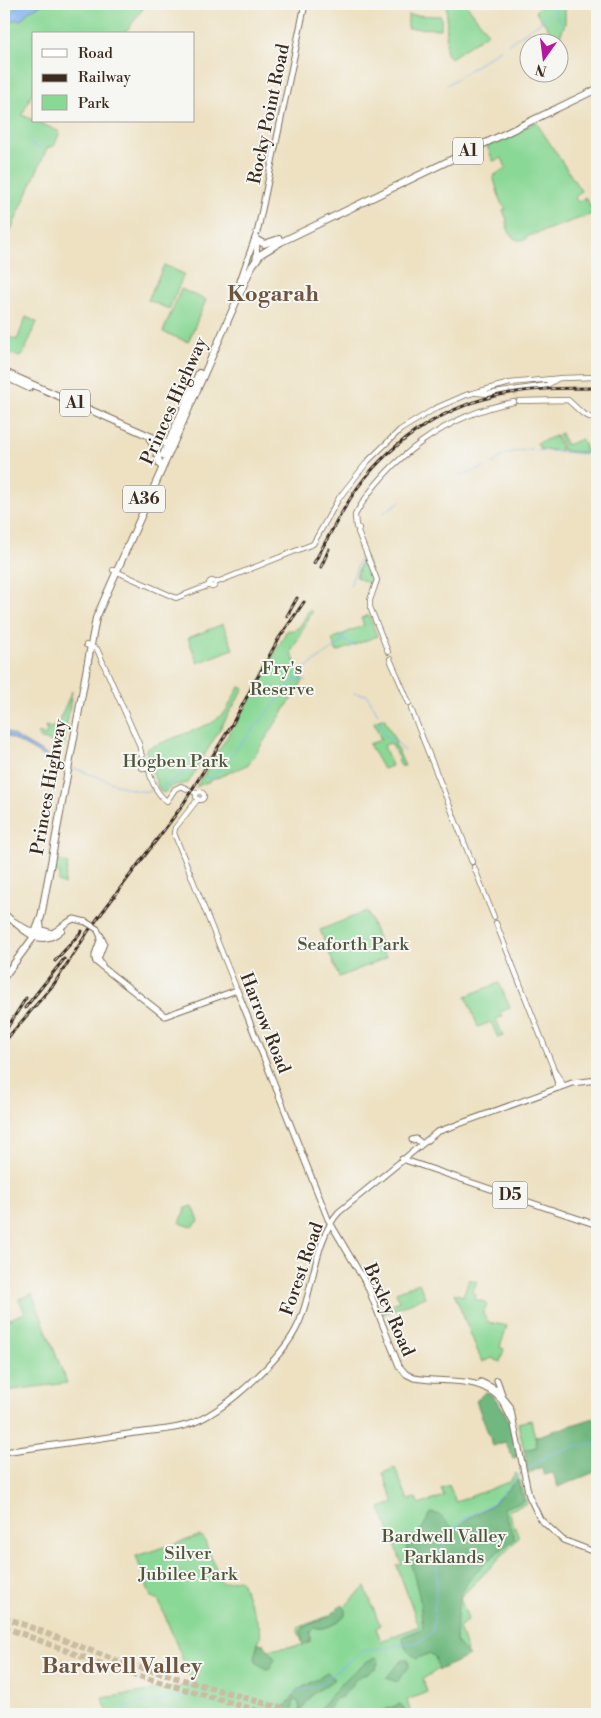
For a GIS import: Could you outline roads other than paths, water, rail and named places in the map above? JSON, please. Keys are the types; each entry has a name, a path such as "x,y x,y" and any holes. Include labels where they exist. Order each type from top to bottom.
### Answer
{"highway":[{"name":"Princes Highway","path":"4,977 32,935 41,917 88,645 96,618 114,571 169,446 173,429 240,281 256,257 279,239 597,84"},
{"name":"Princes Highway","path":"114,571 256,257 281,242 597,89"},
{"path":"258,240 264,244 279,239"},
{"name":"A1","path":"4,372 169,446"},
{"name":"A1","path":"4,376 152,438"},
{"name":"A1","path":"71,404 92,414"},
{"path":"160,465 152,438 166,436 173,429"},
{"name":"Princes Highway","path":"4,971 32,935 66,767"},
{"path":"41,917 41,930 51,933"}],"main road":[{"name":"Rocky Point Road","path":"240,281 258,229 305,4"},
{"name":"Rocky Point Road","path":"256,257 258,229"},
{"path":"114,571 176,598 311,545 316,540 342,493 385,444 400,430 436,408 485,389 510,383 597,377"},
{"path":"474,393 490,394 547,385 557,379"},
{"path":"485,389 486,393 490,394"},
{"path":"562,1087 496,923 492,921 494,916 474,867 476,864 472,862 410,706 390,659 386,656 388,652 370,602 377,580 358,532 359,528 356,527 355,515 370,492 390,469 413,448 460,420 492,406 516,400 568,400 582,413 597,422"},
{"path":"88,645 97,649 141,748 143,761 140,766 146,768 158,791 167,801 172,791"},
{"name":"Harrow Road","path":"172,791 180,786 196,793 198,799 174,831 331,1225"},
{"path":"158,791 164,795 172,791"},
{"path":"4,913 32,935 53,936 72,920"},
{"path":"32,935 51,933 72,920 86,922 97,929 101,936 96,959 98,966 165,1016 237,990"},
{"name":"Forest Road","path":"4,1452 185,1425 218,1409 280,1354 295,1332 306,1306 312,1279 331,1225 339,1212 420,1144 446,1128 584,1080 597,1080"},
{"name":"D5","path":"402,1159 597,1225"},
{"name":"Bexley Road","path":"331,1225 367,1285 400,1368 414,1378 473,1383 485,1387 501,1400 513,1422"},
{"name":"Bexley Road","path":"440,1380 458,1378 478,1381 493,1388 503,1397 511,1410 533,1507 546,1527 567,1542 597,1553"},
{"path":"497,1380 503,1397"}],"water":[{"path":"20,4 44,4 30,10 21,20 14,20 4,25 4,11 14,10"},
{"path":"4,730 61,763 60,768 35,751 4,734"}],"waterway":[{"path":"508,44 542,21 559,4"},
{"path":"556,8 556,15 563,25"},
{"path":"447,85 501,49"},
{"path":"30,143 43,150"},
{"path":"492,464 507,453 531,449"},
{"path":"537,450 587,454"},
{"path":"460,474 465,475 485,467"},
{"path":"383,513 402,500"},
{"path":"350,586 362,552"},
{"path":"205,776 208,778 213,777 304,669 340,644 344,634"},
{"path":"344,641 355,645"},
{"path":"296,680 306,680"},
{"path":"354,693 367,695 378,714"},
{"path":"379,722 386,737 397,742 404,751"},
{"path":"71,768 126,788 147,792 155,790"},
{"path":"159,789 189,770 195,769"},
{"path":"527,1469 550,1454 576,1446 597,1444"},
{"path":"292,1694 317,1686 362,1651 421,1642 433,1631 438,1557 450,1531 464,1519 493,1503 521,1473"},
{"path":"118,1714 128,1706 194,1694"}],"tunnel":[{"path":"515,391 516,398"},
{"path":"4,1617 115,1660 301,1714"},
{"path":"4,1627 112,1668 269,1714"}],"railway":[{"path":"314,563 340,515 372,469 406,438 425,425 466,405 510,393 543,389 597,388"},
{"path":"321,567 329,549"},
{"path":"287,616 297,598"},
{"path":"4,1042 54,984 89,930 182,806 231,726 279,638 304,602"},
{"path":"55,961 82,931"},
{"path":"25,1008 64,959"},
{"path":"4,1033 26,998"}],"district":[{"name":"Kogarah","path":"273,294"},
{"name":"Bardwell Valley","path":"122,1666"}],"park label":[{"name":"Fry's Reserve","path":"282,678"},
{"name":"Hogben Park","path":"175,761"},
{"name":"Seaforth Park","path":"353,944"},
{"name":"Bardwell Valley Parklands","path":"444,1546"},
{"name":"Silver Jubilee Park","path":"188,1564"}]}
